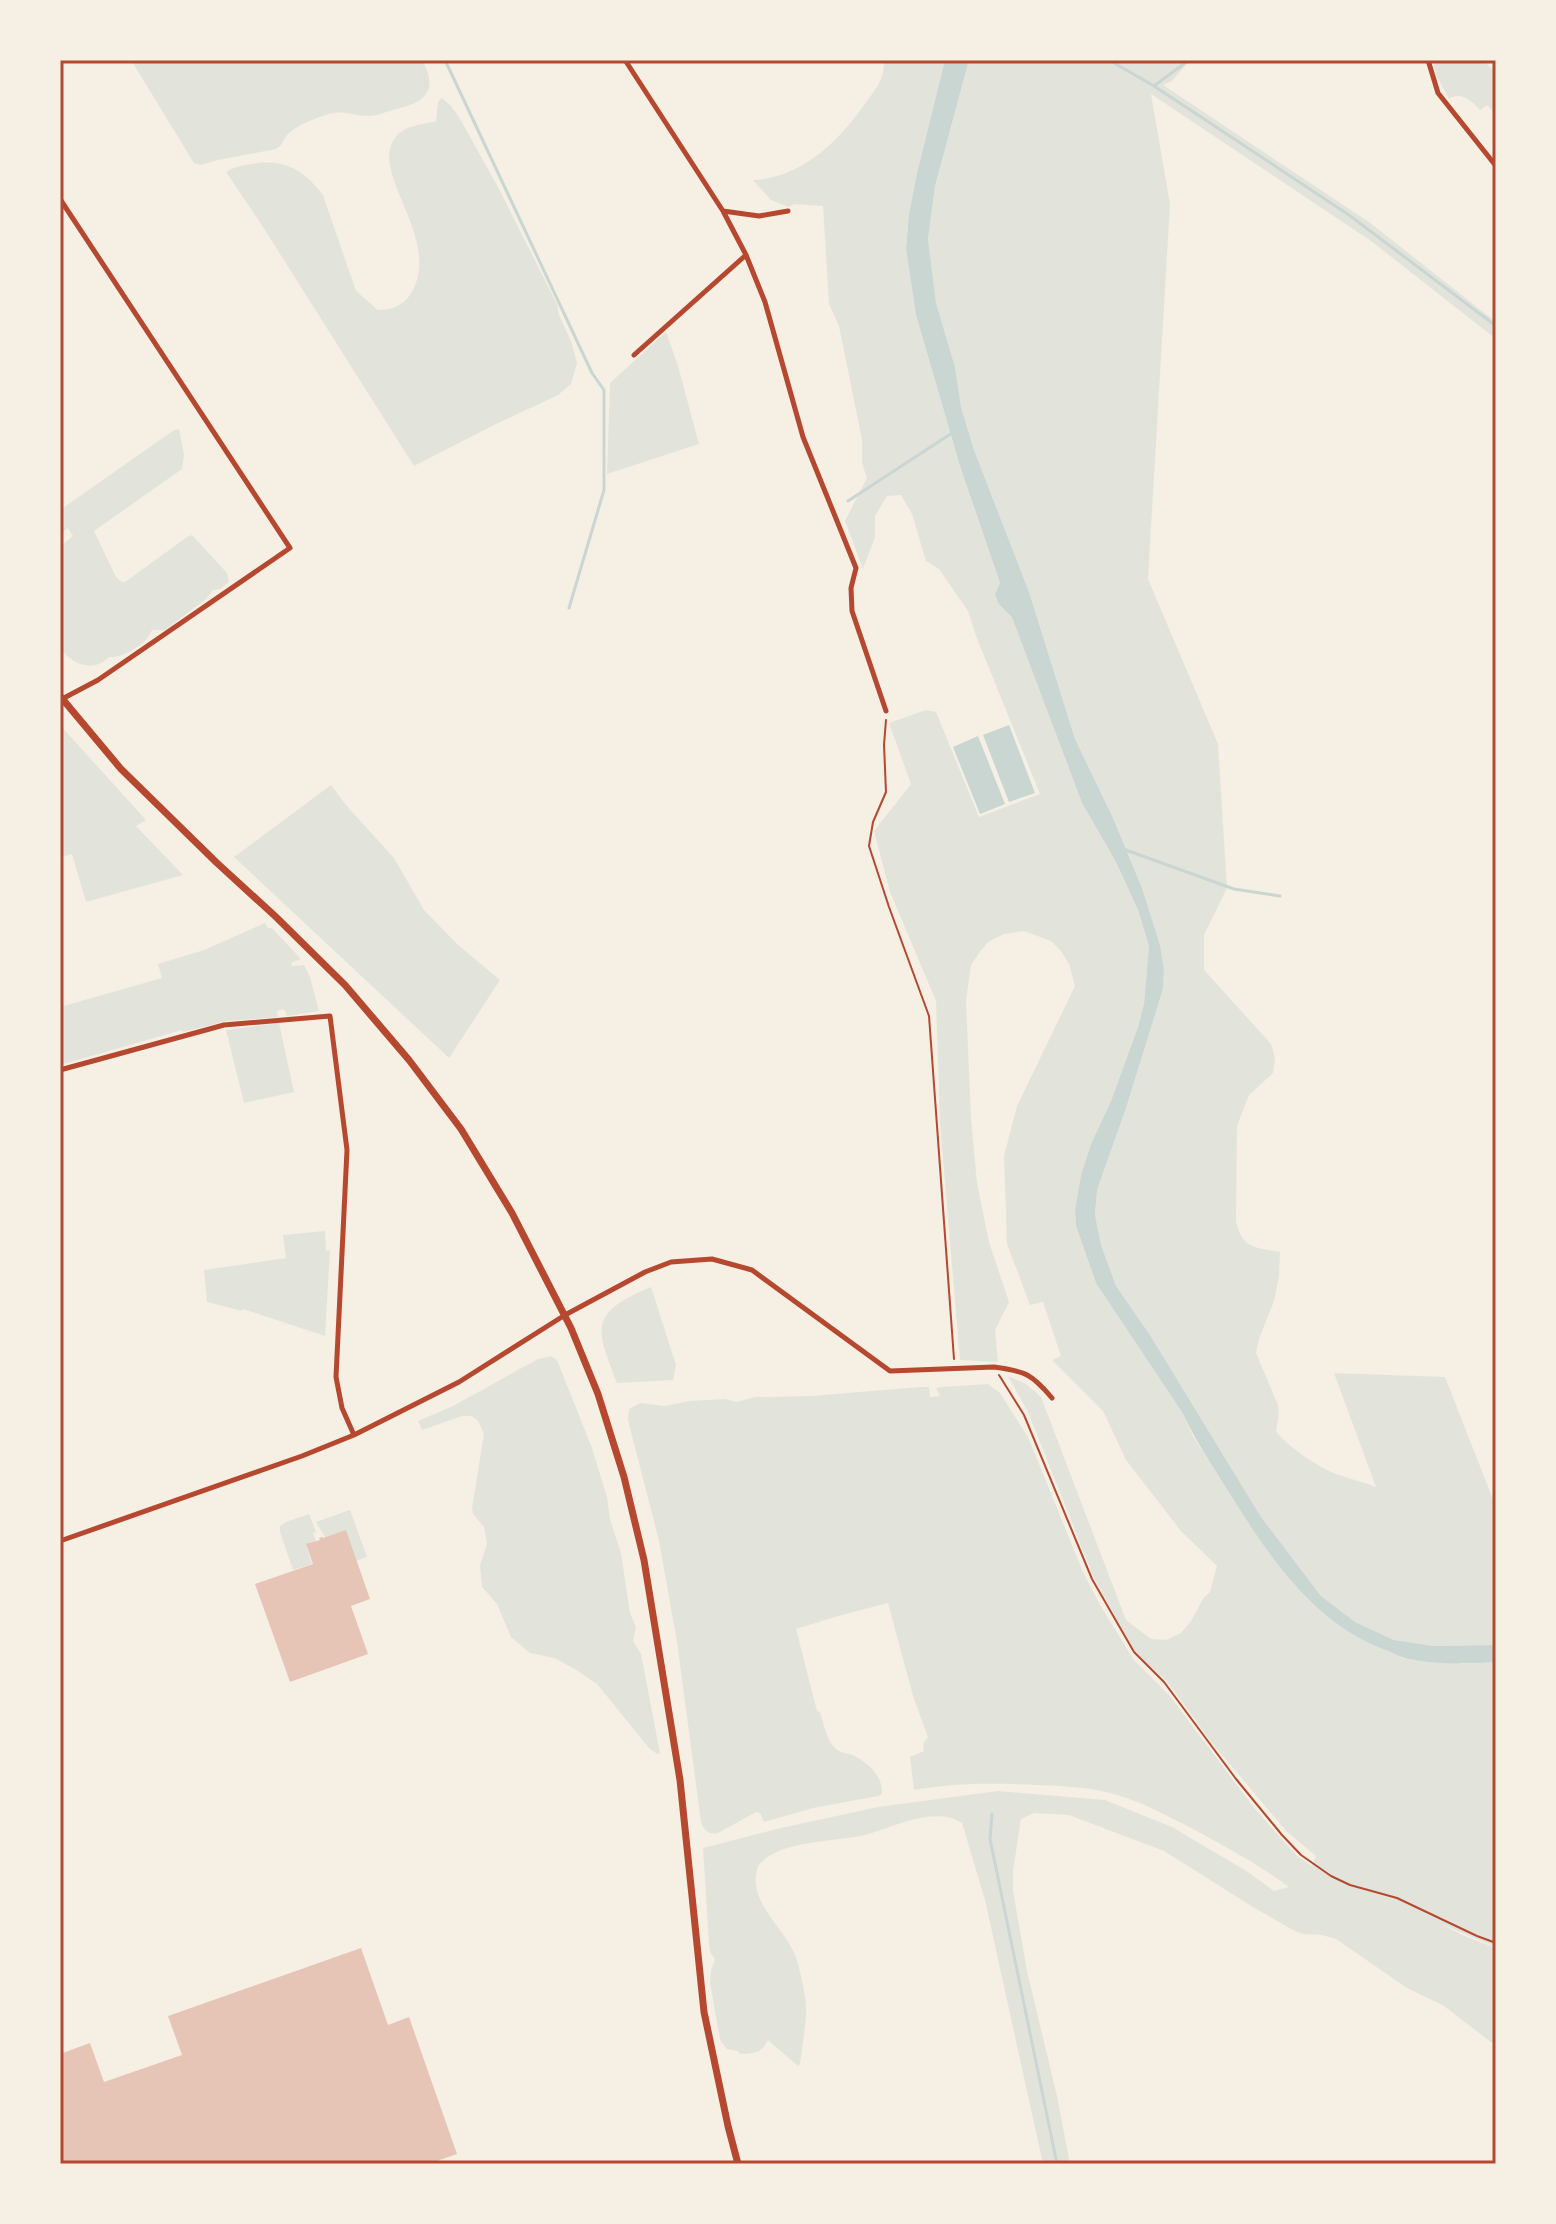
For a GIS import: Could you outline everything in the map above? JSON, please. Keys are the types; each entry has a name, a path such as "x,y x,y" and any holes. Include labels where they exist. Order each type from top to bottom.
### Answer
{"main road":[{"path":"61,698 121,769 345,985 409,1060 461,1129 512,1213 565,1315 598,1394 620,1463 644,1560 680,1780 704,2012 738,2164"}],"street":[{"path":"625,60 723,211 746,255 765,302 803,437 856,568 851,588 852,611 886,711"},
{"path":"1428,60 1438,93 1496,166"},
{"path":"60,199 290,548 98,680 61,698"},
{"path":"723,211 759,216 788,211"},
{"path":"634,355 746,255"},
{"path":"60,1070 91,1064 224,1025 330,1016 347,1150 336,1377 342,1408 354,1435"},
{"path":"60,1541 354,1435 459,1382 565,1315 657,1267 690,1259 712,1259 752,1270 890,1371 994,1367 1026,1373 1039,1382 1052,1398"}],"path":[{"path":"886,711 886,792 873,822 869,846 929,1016 954,1368"},
{"path":"994,1367 1024,1415 1092,1579 1134,1652 1164,1682 1282,1835 1301,1855 1331,1876 1350,1885 1397,1898 1496,1943"}],"shaded area":[{"path":"131,60 422,60 429,88 421,100 413,104 372,116 332,113 295,128 276,149 200,165 194,163"},
{"path":"884,60 945,60 909,214 906,249 916,315 960,466 1000,583 995,594 998,603 1012,616 1082,803 1116,862 1138,910 1149,946 1144,1004 1138,1027 1111,1101 1091,1144 1081,1175 1075,1210 1076,1226 1096,1283 1182,1412 1193,1436 1247,1521 1292,1582 1314,1604 1338,1624 1403,1658 1463,1664 1496,1662 1496,1947 1441,1924 1496,1948 1496,2046 1444,2006 1407,1988 1336,1939 1293,1930 1164,1851 1069,1815 1034,1813 1021,1819 1013,1891 1027,1971 1070,2164 1043,2164 985,1900 962,1823 939,1816 926,1817 865,1835 792,1847 767,1857 758,1866 756,1880 762,1904 792,1948 806,2001 798,2066 768,2040 757,2052 740,2054 727,2049 720,2040 710,1982 715,1959 709,1943 703,1848 878,1807 998,1791 1105,1800 1172,1827 1274,1891 1289,1887 1189,1827 1141,1803 1110,1793 1074,1787 1006,1784 914,1790 910,1757 924,1751 923,1744 928,1737 913,1696 888,1603 796,1629 817,1711 829,1740 837,1750 869,1766 880,1781 882,1794 764,1822 760,1813 756,1812 718,1833 707,1832 701,1822 677,1642 659,1541 628,1420 629,1409 640,1403 665,1406 725,1399 737,1402 755,1397 920,1387 929,1387 930,1397 940,1396 936,1388 940,1387 988,1384 1000,1393 1028,1437 1083,1572 1134,1660 1169,1695 1255,1809 1297,1856 1312,1866 1316,1856 1287,1832 1212,1743 1167,1681 1134,1650 1094,1578 1028,1412 1008,1376 1026,1384 1041,1397 1126,1620 1151,1639 1166,1640 1181,1633 1210,1592 1217,1566 1181,1531 1126,1460 1103,1411 1052,1360 1061,1356 1043,1302 1030,1305 1007,1244 1004,1156 1017,1106 1075,986 1069,964 1061,951 1051,941 1024,931 1004,934 988,942 971,965 966,1001 977,1183 989,1242 1009,1302 995,1330 998,1362 960,1360 940,1123 936,1001 890,892 874,831 911,784 889,723 926,710 936,712 979,817 1040,794 968,611 939,569 926,561 912,514 901,495 887,496 875,516 875,537 863,569 845,521 867,478 839,326 829,304 823,206 794,204 789,207 771,200 753,180 787,173 817,156 854,119 875,89 883,73"},
{"path":"945,60 969,60 935,186 928,239 936,303 955,367 961,407 974,450 1029,592 1075,739 1142,888 1160,945 1164,970 1163,989 1097,1190 1095,1215 1101,1245 1116,1286 1150,1335 1261,1517 1321,1596 1355,1622 1394,1640 1434,1646 1496,1645 1496,1662 1439,1663 1402,1657 1357,1637 1334,1621 1293,1583 1259,1538 1182,1412 1096,1283 1076,1226 1075,1210 1081,1175 1111,1101 1144,1004 1149,946 1138,910 1116,862 1082,803 1012,617 998,603 995,594 1000,583 960,466 916,315 906,249 909,214"},
{"path":"969,60 1190,60 1172,81 1163,85 1369,222 1496,322 1496,339 1371,241 1151,94 1170,204 1148,579 1218,744 1227,888 1204,935 1204,970 1271,1044 1275,1058 1273,1073 1249,1095 1237,1126 1236,1221 1239,1230 1251,1245 1280,1252 1274,1301 1256,1353 1278,1405 1276,1431 1281,1437 1323,1468 1376,1487 1334,1373 1445,1377 1496,1507 1496,1645 1434,1646 1394,1640 1355,1622 1321,1596 1261,1517 1150,1335 1116,1286 1101,1245 1095,1215 1097,1190 1163,989 1164,970 1160,945 1142,888 1075,739 1029,592 974,450 936,303 928,239 935,186"},
{"path":"1433,60 1483,60 1496,73 1496,115 1487,105 1480,110 1462,97 1449,99 1437,77"},
{"path":"442,98 459,117 498,187 557,304 577,363 571,384 558,395 414,466 226,172 257,163 278,163 309,179 323,195 356,291 378,310 392,308 410,295 418,275 419,254 389,156 393,141 401,132 412,126 436,121 438,102"},
{"path":"666,332 699,444 607,474 610,383"},
{"path":"179,429 184,455 182,469 94,531 116,577 122,582 192,535 227,573 229,582 213,590 206,599 165,630 152,630 140,645 128,653 109,657 96,665 77,663 60,648 60,546 73,536 68,528 60,534 60,510"},
{"path":"60,725 146,820 136,826 183,875 86,902 72,854 60,858"},
{"path":"1009,725 1035,793 1009,802 983,735"},
{"path":"978,736 1005,804 980,814 953,747"},
{"path":"331,785 394,858 424,910 457,944 500,980 449,1058 234,857"},
{"path":"265,923 301,959 291,963 292,966 304,965 319,1011 287,1016 284,1009 277,1011 278,1017 227,1021 182,1030 60,1065 60,1007 162,978 158,964 204,950"},
{"path":"279,1023 294,1092 244,1103 226,1030"},
{"path":"325,1231 326,1251 330,1250 325,1336 243,1309 207,1302 204,1270 286,1258 283,1235"},
{"path":"651,1287 676,1365 673,1380 617,1383 604,1348 602,1324 616,1305"},
{"path":"551,1356 557,1360 592,1448 607,1497 610,1519 621,1553 630,1613 636,1627 633,1641 641,1654 660,1753 657,1754 597,1684 554,1658 530,1653 511,1637 497,1604 482,1587 480,1565 487,1544 484,1527 472,1508 484,1434 472,1416 462,1416 422,1430 418,1421 453,1406 538,1359"},
{"path":"350,1510 367,1557 356,1561 325,1537 316,1522"},
{"path":"309,1514 316,1532 313,1533 316,1541 306,1545 312,1564 293,1570 280,1526"}],"building":[{"path":"346,1530 370,1599 351,1606 368,1654 290,1682 255,1584 313,1564 306,1544"},
{"path":"361,1948 388,2025 409,2017 457,2154 428,2164 60,2164 60,2054 90,2043 104,2082 182,2055 168,2016"}],"waterway":[{"path":"445,60 592,373 604,390 604,490 569,608"},
{"path":"1109,60 1154,86 1349,215 1496,326"},
{"path":"1154,86 1189,60"},
{"path":"848,501 952,433"},
{"path":"1123,849 1234,889 1280,896"},
{"path":"992,1814 990,1839 1057,2164"}]}
